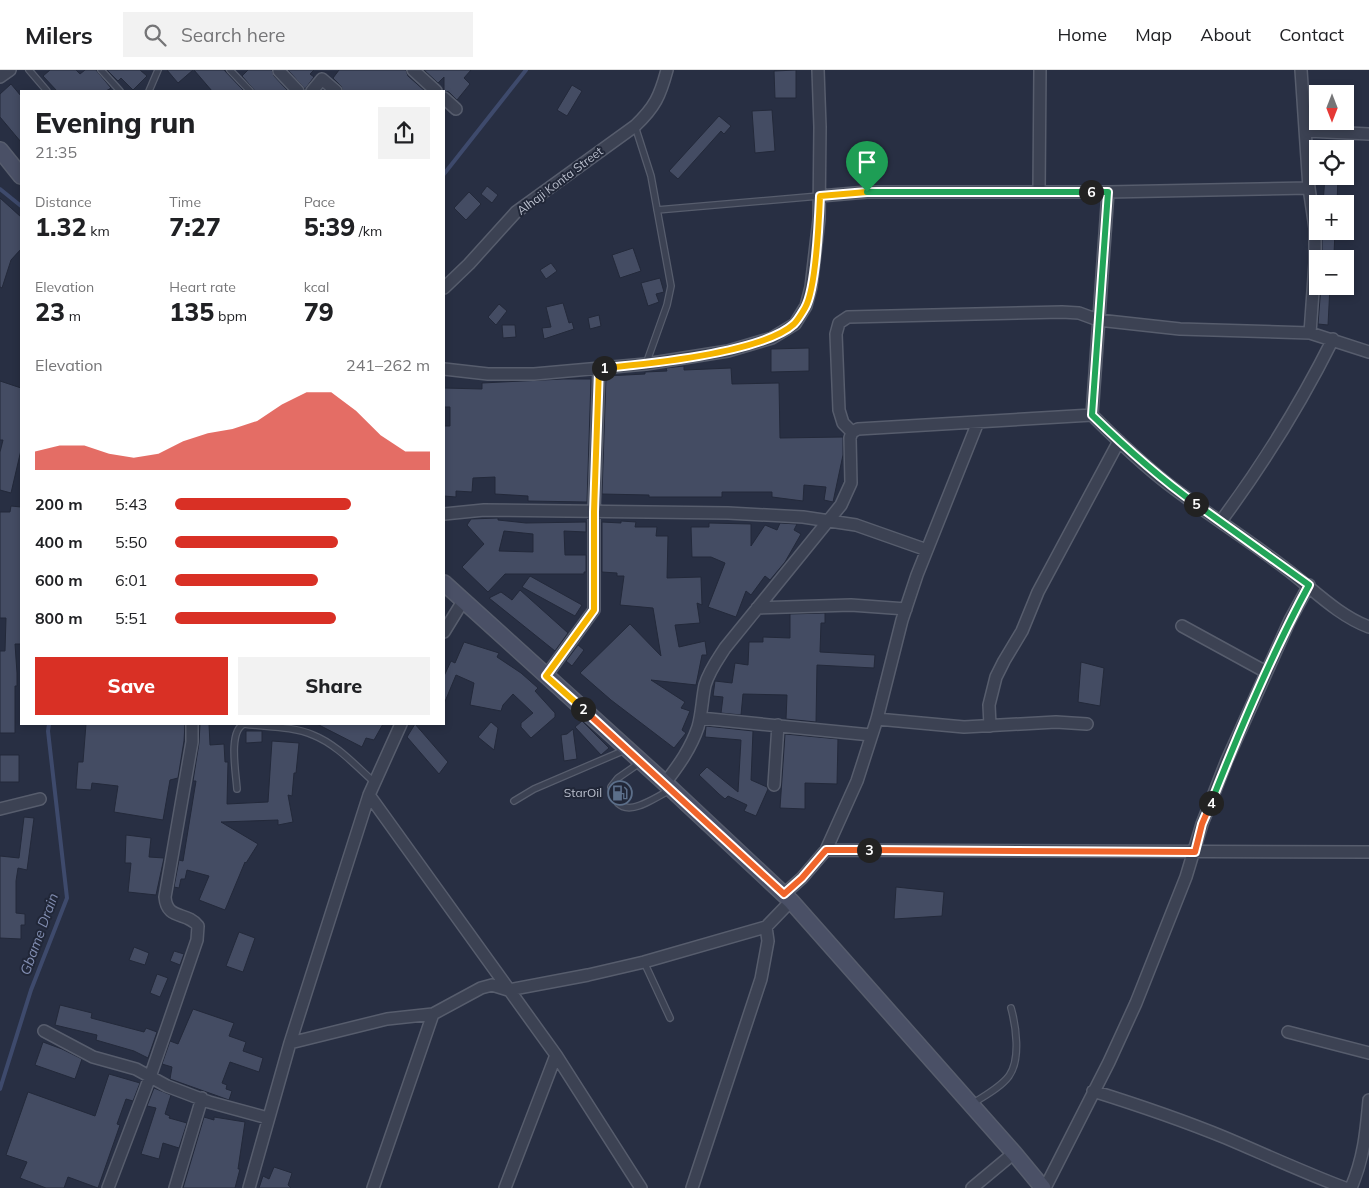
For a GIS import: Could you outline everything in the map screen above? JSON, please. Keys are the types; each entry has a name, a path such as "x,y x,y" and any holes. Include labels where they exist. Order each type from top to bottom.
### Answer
{"main road":[{"path":"0,150 20,175"},
{"path":"445,584 642,762 788,898 972,1104 1044,1188"}],"street":[{"path":"0,77 10,70"},
{"path":"280,70 297,90"},
{"path":"413,70 435,90"},
{"name":"Alhaji Konta Street","path":"445,287 469,264 516,212 636,126 652,110 668,70"},
{"path":"445,369 488,374 534,374 646,364 728,351 772,338 795,324 806,306 811,287 820,196 818,70"},
{"path":"1038,192 1040,70"},
{"path":"1301,70 1309,188 1314,228 1315,263 1310,332"},
{"path":"313,90 322,79 335,90"},
{"path":"445,99 456,109"},
{"path":"1306,131 1369,134"},
{"path":"820,196 867,192 1108,192 1309,188"},
{"path":"1092,415 1108,192"},
{"path":"852,432 843,422 839,410 836,334 839,323 848,317 1079,313 1098,320 1180,329 1310,332 1369,352"},
{"path":"1221,521 1247,486 1294,414 1333,339"},
{"path":"546,676 594,610 594,512 599,368"},
{"path":"668,786 690,746 700,718 706,684 712,669 725,648 831,520 844,500 851,483 850,438 852,432 858,429 1092,415 1169,485 1309,585 1351,618 1369,627"},
{"path":"290,1043 387,1019 432,1014 481,988 492,985 508,990 644,962 766,928 802,878 826,850 857,781 877,719 906,609 927,550 978,422"},
{"path":"990,726 989,705 996,677 1022,631 1038,592 1119,441"},
{"path":"445,514 484,510 728,513 831,520 874,531 927,550"},
{"path":"1044,1188 1109,1062 1136,1003 1195,852 1202,824 1227,760 1266,672 1309,585"},
{"path":"445,630 464,601"},
{"path":"757,608 851,605 906,609"},
{"path":"1182,626 1266,672"},
{"path":"700,718 871,736"},
{"path":"877,719 964,727 1056,722 1088,724"},
{"path":"108,1188 150,1077 198,932 198,926 195,922 172,913 166,907 165,897 192,742 192,725"},
{"path":"249,1188 290,1043 369,796 401,725"},
{"path":"774,785 778,725"},
{"path":"369,796 556,1055 641,1188"},
{"path":"0,809 40,799"},
{"path":"826,850 1369,852"},
{"path":"692,1188 761,979 768,941 766,928"},
{"path":"373,1188 432,1014"},
{"path":"44,1031 94,1057 136,1069 167,1086 209,1102 268,1118"},
{"path":"1288,1032 1369,1053"},
{"path":"505,1188 556,1055"},
{"path":"1093,1091 1137,1104 1225,1138 1339,1187"},
{"path":"175,1188 202,1098"},
{"path":"1351,1188 1361,1164 1368,1125 1369,1100"},
{"path":"972,1188 1014,1153"}],"lane":[{"path":"29,70 46,90"},
{"path":"101,70 119,90"},
{"path":"149,90 158,70"},
{"path":"230,70 249,90"},
{"path":"636,126 650,176 671,286 667,305 646,364"},
{"path":"657,210 820,196"},
{"path":"237,789 234,736 239,726 242,725"},
{"path":"252,725 312,734 333,746 374,782"},
{"path":"514,801 534,789 627,749"},
{"path":"642,762 618,778 611,787 613,798 625,808 635,808 668,786"},
{"path":"644,962 670,1018"},
{"path":"972,1104 1002,1083 1010,1075 1017,1041 1016,1025 1011,1008"}],"building":[{"path":"50,70 76,70 80,74 85,70 96,70 111,88 108,90 56,90 43,76"},
{"path":"107,70 140,70 147,76 133,90 121,78 118,81"},
{"path":"167,70 193,70 178,83"},
{"path":"194,70 224,70 243,90 211,90"},
{"path":"248,70 272,70 274,76 287,90 254,90 242,76"},
{"path":"288,70 314,70 310,74 314,77 305,89"},
{"path":"339,70 406,70 408,76 424,90 343,90 333,78"},
{"path":"424,70 471,70 464,78 470,84 457,100 444,90 444,77 438,83"},
{"path":"796,70 796,98 775,98 774,71"},
{"path":"11,84 20,95 20,141 0,117 0,94"},
{"path":"572,85 582,91 567,116 557,110"},
{"path":"772,110 775,151 755,153 752,111"},
{"path":"719,116 731,126 724,134 721,131 678,179 669,171"},
{"path":"1324,185 1338,185 1337,195 1324,195"},
{"path":"487,186 498,195 492,203 481,194"},
{"path":"469,192 481,204 466,220 454,208"},
{"path":"0,198 20,216 20,250 11,260 2,288 0,287"},
{"path":"1322,240 1335,240 1334,250 1322,250"},
{"path":"633,248 641,271 620,278 612,255"},
{"path":"551,263 557,271 546,279 540,270"},
{"path":"660,278 664,292 656,294 659,302 648,306 641,283"},
{"path":"1320,295 1330,295 1328,325 1318,324"},
{"path":"563,303 569,323 572,322 574,329 544,339 542,328 551,327 546,307"},
{"path":"499,304 507,311 496,325 488,317"},
{"path":"599,315 601,326 590,329 588,318"},
{"path":"502,325 515,325 516,337 503,338"},
{"path":"809,348 809,371 771,372 771,349"},
{"path":"684,366 684,370 731,368 732,384 779,383 780,438 843,437 843,455 833,502 824,500 826,487 804,485 803,501 772,497 772,492 722,492 722,497 649,497 649,495 602,494 606,376 645,374 645,372 667,371 666,368"},
{"path":"591,379 587,502 528,501 528,496 495,494 495,477 473,478 472,492 456,491 456,497 445,496 445,426 450,426 450,407 445,407 445,388 482,389 482,383"},
{"path":"0,381 20,388 20,454 11,493 0,490 0,452 3,440 0,440"},
{"path":"11,506 20,507 20,644 15,644 17,686 15,686 15,733 0,733 0,651 5,651 6,618 0,618 0,512 10,512"},
{"path":"498,518 498,520 526,523 586,522 586,532 564,531 565,555 586,555 586,572 584,574 505,574 488,592 462,567 484,544 467,525 471,519","holes":["504,531 533,534 533,552 499,551"]},
{"path":"621,521 636,522 635,527 657,527 656,536 668,536 667,578 701,577 702,605 697,603 700,623 675,625 679,647 705,641 707,655 702,655 696,685 651,680 685,702 681,708 690,711 682,730 686,733 674,748 611,700 580,673 630,624 661,656 653,608 620,605 624,576 617,576 617,573 602,572 602,522 621,523"},
{"path":"709,523 751,524 751,546 765,525 777,530 780,523 797,524 794,530 801,534 785,562 770,580 765,576 751,595 746,591 736,617 708,607 725,563 711,557 692,557 691,527 709,527"},
{"path":"530,576 582,605 575,616 522,587"},
{"path":"520,590 568,633 555,651 489,598 501,592 512,600"},
{"path":"825,613 825,623 821,623 820,652 875,655 874,668 817,665 816,722 786,719 787,695 743,694 741,715 721,713 723,697 713,696 715,681 732,683 735,663 748,665 749,642 763,642 763,637 790,638 790,614"},
{"path":"464,642 499,653 497,657 521,673 538,688 535,691 555,713 555,717 531,738 521,727 521,723 533,713 513,694 503,705 501,711 470,705 474,683 456,675 445,702 445,674 451,661 455,663"},
{"path":"578,645 584,650 572,666 566,661"},
{"path":"1081,662 1104,668 1100,706 1078,702"},
{"path":"582,721 609,748 601,755 575,727"},
{"path":"491,722 498,728 494,750 478,737"},
{"path":"86,725 185,725 178,778 170,780 163,820 114,812 118,786 92,783 91,790 76,789 78,762 83,762"},
{"path":"200,725 209,725 210,745 224,744 225,762 228,762 227,804 268,802 272,741 299,743 292,796 288,795 293,822 278,825 278,820 221,822 258,844 245,862 225,910 199,900 209,876 187,870 185,879 181,879 179,888 174,887 179,860 183,861 196,781 193,781"},
{"path":"319,725 382,725 374,740 366,738 362,747"},
{"path":"416,725 448,762 439,774 407,737"},
{"path":"706,726 753,731 751,780 768,789 756,816 744,811 747,805 728,796 725,799 699,775 707,767 738,792 741,740 705,737"},
{"path":"573,729 577,759 564,761 561,735 567,734"},
{"path":"246,731 262,731 262,742 246,743"},
{"path":"785,734 838,739 837,784 805,783 805,809 780,808"},
{"path":"0,755 19,755 19,782 0,782"},
{"path":"24,817 34,818 27,870 18,868 16,881 16,913 25,914 25,925 21,925 21,939 0,938 0,856 19,858"},
{"path":"126,835 151,838 149,857 164,858 156,895 128,892 131,863 125,863"},
{"path":"896,887 944,892 942,916 894,919"},
{"path":"239,932 255,938 243,972 226,966"},
{"path":"134,947 149,953 145,965 129,960"},
{"path":"174,951 184,954 180,965 170,961"},
{"path":"157,974 168,978 160,997 150,993"},
{"path":"60,1005 92,1013 91,1018 144,1032 146,1028 157,1032 148,1058 134,1051 96,1040 97,1035 55,1025"},
{"path":"193,1009 234,1023 229,1036 246,1042 243,1051 263,1058 259,1072 230,1062 222,1083 227,1085 226,1089 232,1091 229,1100 170,1079 172,1067 162,1064 170,1041 178,1044"},
{"path":"43,1042 82,1059 75,1079 35,1065"},
{"path":"109,1074 140,1083 133,1101 126,1099 117,1124 120,1125 98,1188 68,1177 64,1188 46,1188 20,1178 27,1162 6,1155 28,1092 95,1116"},
{"path":"154,1088 171,1095 165,1114 170,1116 169,1118 187,1123 179,1148 163,1143 159,1159 141,1154 156,1108 147,1106"},
{"path":"204,1117 214,1120 214,1117 245,1122 238,1169 240,1169 235,1188 183,1188"},
{"path":"274,1167 292,1173 288,1185 291,1188 259,1188 263,1176 269,1179"}],"waterway":[{"name":"Gbame Drain","path":"445,173 526,70"},
{"path":"0,189 20,205"},
{"name":"Gbame Drain","path":"0,1089 31,990 67,898 49,725"}],"place":[{"name":"StarOil","path":"620,793"}],"route":[{"path":"867,192 1108,192 1092,415 1137,458 1169,485 1309,585 1290,620 1227,760 1202,824 1195,852 826,850 802,878 784,894 546,676 594,610 594,512 599,368 646,364 728,351 772,338 795,324 806,306 811,287 820,196 867,192"}]}
